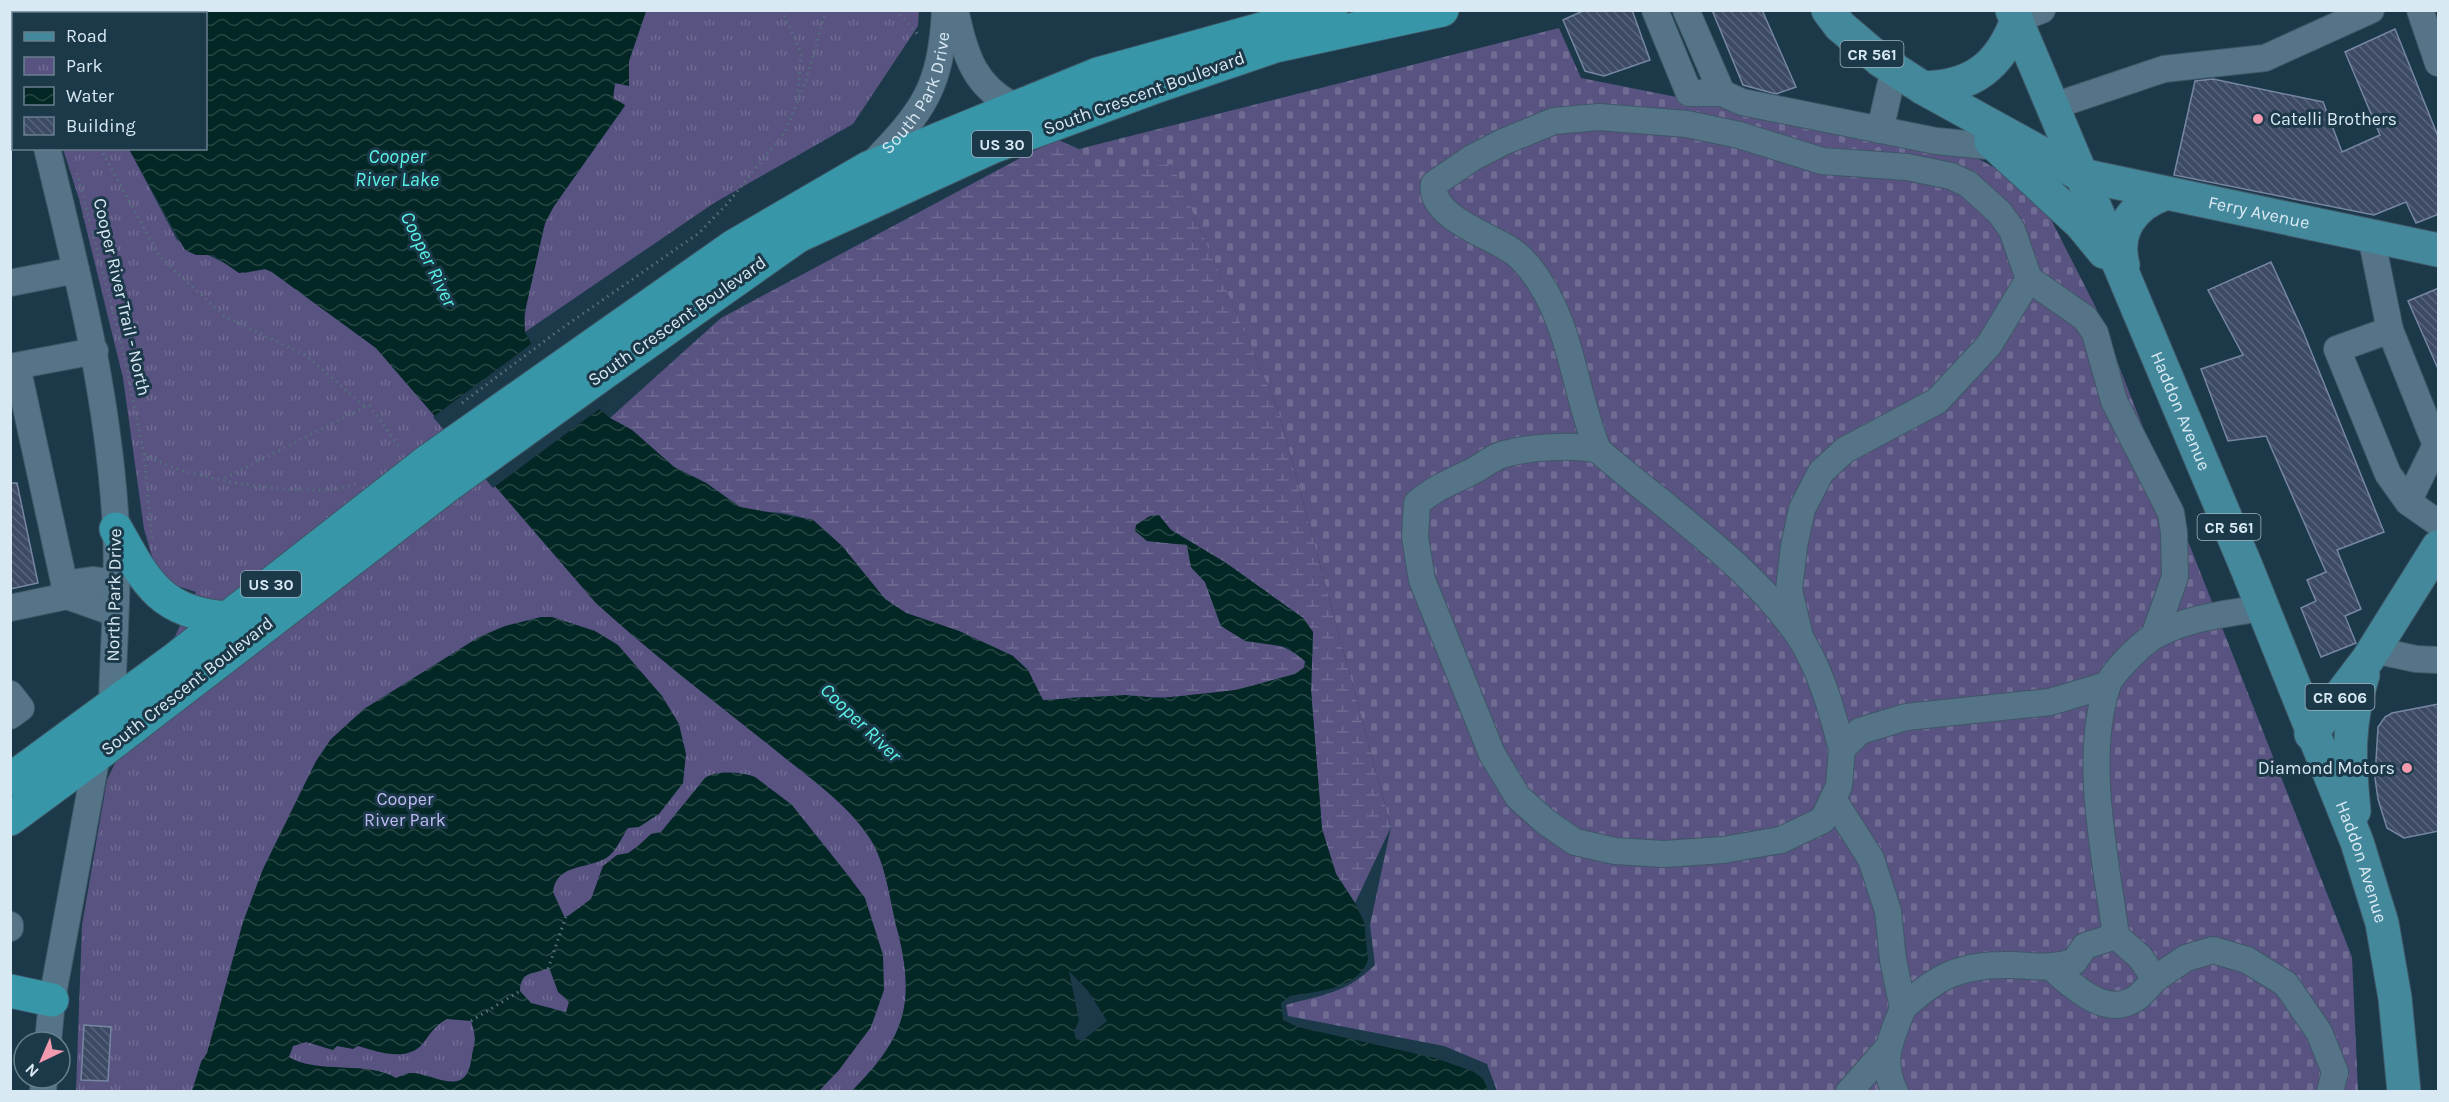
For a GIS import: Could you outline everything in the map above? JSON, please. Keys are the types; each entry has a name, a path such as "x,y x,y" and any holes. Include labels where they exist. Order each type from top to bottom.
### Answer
{"highway":[{"name":"South Crescent Boulevard","path":"10,780 112,706 427,464 582,351 734,246 868,168 1125,65 1287,25 1331,10"},
{"name":"South Crescent Boulevard","path":"582,351 798,237 992,147 1275,46 1442,10"},
{"name":"South Crescent Boulevard","path":"10,819 97,755 427,464"},
{"path":"116,529 141,573 157,593 175,606 205,616 227,618"},
{"name":"North Park Drive","path":"97,755 112,706"},
{"path":"10,991 52,1000"}],"main road":[{"name":"Haddon Avenue","path":"1828,10 1859,44 1923,88 2081,175 2126,279 2357,842 2382,923 2395,998 2404,1092"},
{"path":"2024,14 2069,101 2081,175"},
{"path":"1923,88 1947,88 1965,82 1985,70 1998,57 2024,14"},
{"name":"Haddon Avenue","path":"1923,88 1998,147 2081,224 2126,279"},
{"name":"Ferry Avenue","path":"2081,175 2439,250"},
{"path":"2126,279 2120,255 2121,238 2126,225 2144,202 2164,194"},
{"name":"CR 606","path":"2311,734 2371,655 2439,547"},
{"path":"2357,842 2349,732 2354,702 2371,655"}],"street":[{"name":"South Park Drive","path":"868,168 912,122 932,90 944,45 945,10"},
{"name":"South Park Drive","path":"955,10 962,38 978,78 990,92 1018,108"},
{"path":"1654,10 1689,93 1722,93 1742,102 1936,141 1998,147"},
{"path":"1686,10 1722,93"},
{"path":"2069,101 2164,69 2265,58 2371,10"},
{"path":"2420,10 2439,63"},
{"path":"1880,130 1894,69"},
{"path":"1598,450 1581,397 1572,357 1546,293 1529,267 1512,250 1455,219 1438,202 1433,192 1434,184 1472,158 1544,125 1554,121 1599,117 1687,124 1739,135 1822,161 1907,167 1951,176 1968,184 2000,213 2017,241 2029,279 2085,318 2095,333 2114,401 2171,513 2175,577 2154,636"},
{"name":"North Park Drive","path":"47,150 95,351 110,455 116,529 112,706"},
{"path":"2371,236 2391,330 2436,445 2408,502"},
{"path":"10,283 76,270"},
{"path":"1801,639 1767,598 1718,550 1598,450 1585,447 1547,448 1501,455 1469,473 1438,486 1417,503 1415,537 1422,580 1492,754 1518,797 1546,822 1575,842 1615,851 1664,854 1724,850 1781,840 1823,820 1839,786 1842,749 1824,685 1801,639 1789,590 1794,546 1802,509 1821,472 1845,450 1937,401 1989,345 2029,279"},
{"path":"2391,330 2337,349 2388,474 2408,502 2439,523"},
{"path":"66,590 14,367 95,351"},
{"path":"10,608 92,580 116,583"},
{"path":"66,590 115,613"},
{"path":"2155,979 2140,957 2116,936 2096,774 2097,729 2107,685 2133,654 2154,636 2187,621 2262,608"},
{"path":"2371,655 2439,660"},
{"path":"1842,749 1860,731 1906,717 2050,702 2107,685"},
{"path":"10,694 21,708 10,716"},
{"name":"North Park Drive","path":"49,1030 52,1000 97,755"},
{"path":"1833,799 1871,859 1888,911 1893,960 1903,1008"},
{"path":"1849,1092 1886,1050 1903,1008 1928,984 1953,971 2008,965 2052,968 2074,962 2085,946 2116,936"},
{"path":"2052,968 2091,999 2117,1005 2135,999 2155,979 2186,958 2213,950 2247,960 2286,984 2319,1032 2335,1072 2330,1092"},
{"path":"1886,1050 1888,1077 1896,1092"}],"path":[{"path":"782,10 801,53 798,99"},
{"path":"456,408 582,351 727,204 785,132 798,99 826,10"},
{"path":"896,10 922,42"},
{"path":"101,150 160,257 224,316 307,356 365,407"},
{"name":"Cooper River Trail - North","path":"76,169 122,346 144,454 152,545"},
{"path":"224,478 369,405 427,464"},
{"path":"144,454 191,472 258,486 332,490 356,484"},
{"path":"548,969 566,916"},
{"path":"471,1021 520,991"}],"green space":[{"path":"14,11 64,12 14,12"},
{"path":"646,11 919,11 918,26 853,124 714,203 525,332 526,303 532,267 542,232 554,206 625,106 613,98 615,83 629,85 629,61"},
{"path":"1559,28 1581,78 1973,156 2036,190 2096,308 2352,957 2358,1091 1497,1091 1487,1064 1444,1046 1288,1016 1286,1005 1344,988 1375,965 1370,925 1391,827 1278,409 1172,164 1092,172 1079,149"},
{"path":"1056,139 1079,149 1092,171 1172,163 1278,409 1391,827 1355,903 1336,874 1322,829 1311,690 1313,632 1303,618 1226,563 1171,530 1159,516 1147,541 1187,545 1191,567 1205,582 1221,626 1266,640 1288,650 1305,661 1303,671 1250,687 1222,692 1167,697 1079,697 1043,700 1013,656 959,631 906,613 885,599 842,546 813,520 740,507 706,483 674,467 632,430 610,418 721,318"},
{"name":"Cooper River Park","path":"63,150 130,150 177,240 245,273 265,269 272,272 376,348 596,603 663,661 829,793 852,815 871,840 881,861 888,885 906,981 905,1001 894,1037 870,1072 852,1091 76,1091 82,925 107,780 196,592 168,583 157,574 144,529 123,378 79,199"}],"water":[{"name":"Cooper River Lake","path":"63,11 646,11 629,61 629,86 615,83 613,98 625,105 554,206 545,223 524,316 525,332 531,343 552,369 610,418 632,430 674,467 706,483 740,507 813,520 842,546 885,599 906,613 959,631 1013,656 1028,670 1043,700 1125,695 1162,698 1236,690 1295,674 1305,667 1305,661 1287,647 1245,641 1221,626 1205,582 1191,567 1187,545 1147,541 1135,531 1136,525 1150,516 1159,515 1171,530 1226,563 1303,618 1313,632 1311,690 1322,829 1336,874 1364,922 1368,960 1363,970 1346,983 1324,990 1290,996 1281,1003 1283,1020 1298,1027 1435,1058 1475,1072 1483,1079 1489,1091 852,1091 884,1054 894,1037 905,1001 906,981 888,885 881,861 862,827 829,793 663,661 596,603 376,348 272,272 265,269 239,273 213,255 196,255 185,250 130,150 207,150 207,12","holes":["1069,971 1088,991 1107,1021 1082,1041 1076,1039 1074,1032 1079,1020"]},
{"path":"541,617 552,617 595,631 618,645 662,696 679,724 686,754 683,783 659,814 639,827 628,828 609,856 567,871 560,876 553,892 564,916 568,916 591,899 603,866 617,855 628,853 651,834 661,832 705,778 722,773 755,777 792,805 865,898 883,955 884,990 871,1027 839,1070 819,1091 192,1091 201,1062 207,1053 243,922 263,869 316,761 331,739 364,709 479,637 505,626","holes":["546,969 550,970 558,992 569,1002 566,1012 531,1003 520,991 522,980 525,977","447,1019 471,1021 475,1038 468,1073 462,1079 455,1081 409,1073 396,1078 372,1070 313,1065 289,1057 293,1046 306,1042 333,1050 337,1046 353,1049 358,1046 375,1051 402,1054 418,1048 434,1029"]}],"pier":[{"path":"534,342 554,367 602,407 493,488 433,417"}],"building":[{"path":"1585,10 1632,10 1650,60 1604,76 1585,71 1563,20"},
{"path":"1712,10 1762,10 1796,87 1776,94 1743,85"},
{"name":"Catelli Brothers","path":"2395,29 2439,139 2439,214 2416,223 2406,202 2374,215 2174,175 2195,81 2213,79 2323,102 2342,152 2380,135 2345,52"},
{"path":"2271,262 2302,329 2384,532 2337,550 2361,609 2345,616 2356,643 2321,657 2301,608 2316,601 2307,580 2326,572 2266,436 2228,441 2201,369 2243,355 2208,290"},
{"path":"2439,288 2439,371 2408,301"},
{"path":"10,483 17,483 38,583 10,589"},
{"name":"Diamond Motors","path":"2439,704 2439,831 2404,838 2387,828 2378,799 2375,778 2378,727 2385,717 2392,713"},
{"path":"84,1025 111,1027 108,1081 81,1080"}],"place":[{"name":"Catelli Brothers","path":"2258,119"},
{"name":"Diamond Motors","path":"2407,768"}],"water label":[{"name":"Cooper River","path":"429,259"},
{"name":"Cooper River","path":"861,722"}]}
